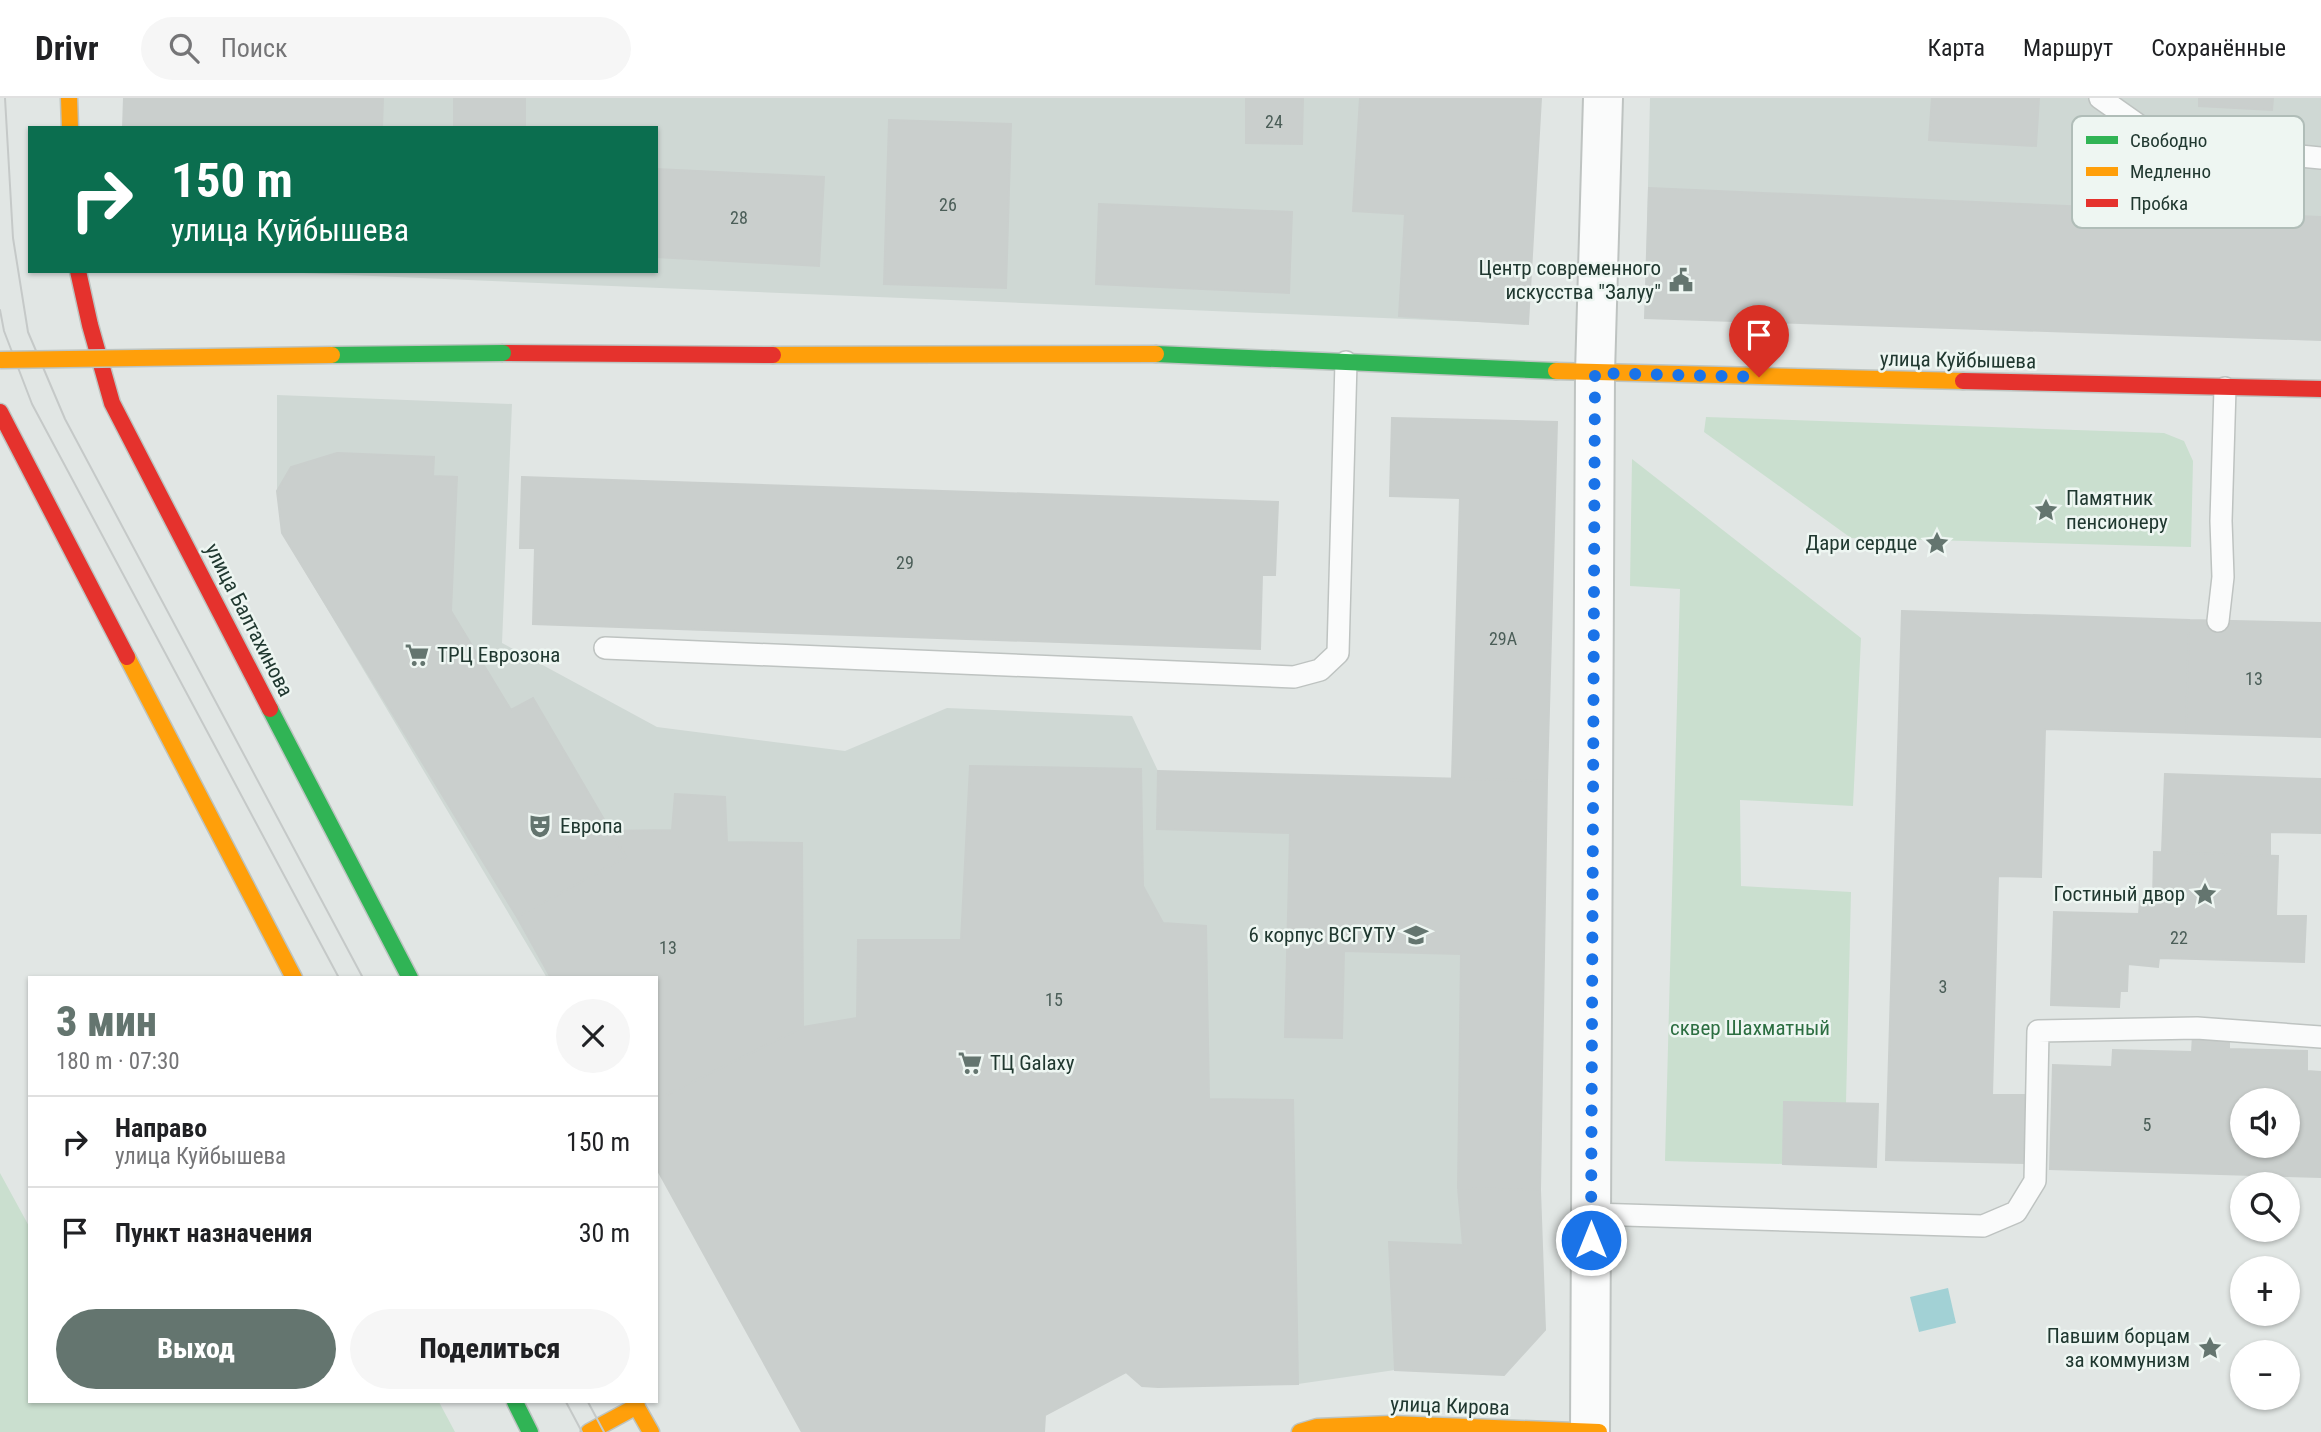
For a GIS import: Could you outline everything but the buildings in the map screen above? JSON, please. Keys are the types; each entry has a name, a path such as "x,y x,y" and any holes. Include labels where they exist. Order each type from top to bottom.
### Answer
{"main road":[{"path":"69,98 70,126"},
{"name":"улица Балтахинова","path":"78,273 112,403 409,976"},
{"name":"улица Куйбышева","path":"0,360 503,353 1166,354 1595,373 2321,388"},
{"path":"0,412 293,976"},
{"path":"516,1403 530,1432"},
{"path":"589,1432 635,1404 651,1432"},
{"name":"улица Кирова","path":"1300,1432 1317,1427 1391,1424 1599,1432"}],"street":[{"path":"1590,1432 1595,373 1603,98"}],"lane":[{"path":"2100,98 2126,116"},
{"path":"605,648 1294,677 1320,670 1338,653 1346,362"},
{"path":"2218,621 2222,577 2225,388"},
{"path":"2290,388 2321,405"},
{"path":"1592,1214 1983,1226 2016,1212 2035,1181 2038,1031 2197,1028 2321,1037"}],"shaded area":[{"path":"124,98 1541,98 1528,324 299,273 658,273 658,126 123,126"},
{"path":"1650,98 2321,98 2321,340 1645,318"},
{"path":"277,395 512,404 502,643 657,727 845,751 947,708 1132,716 1158,771 1547,781 1540,1190 1545,1330 1504,1375 1395,1370 1298,1384 1126,1372 837,1432 802,1432 658,1171 658,976 546,976 282,533 277,491"}],"green space":[{"path":"1706,417 2164,433 2184,441 2193,461 2191,547 1851,538 1704,432"},
{"name":"сквер Шахматный","path":"1632,459 1861,638 1853,806 1740,800 1741,886 1851,892 1846,1103 1784,1102 1783,1164 1665,1161 1680,589 1630,586"},
{"path":"0,1173 28,1224 28,1403 440,1403 455,1432 0,1432"}],"water":[{"path":"1948,1288 1956,1323 1919,1332 1910,1297"}],"tram line":[{"path":"5,98 13,238 28,332 65,419 362,976"},
{"path":"0,310 4,331 32,404 338,976"},
{"path":"567,1403 582,1432"},
{"path":"589,1403 604,1432"}],"traffic: fast":[{"path":"332,355 503,353"},
{"path":"1156,354 1556,371"},
{"path":"270,709 409,976"},
{"path":"516,1403 530,1432"}],"traffic: slow":[{"path":"69,98 70,126"},
{"path":"773,355 1156,354"},
{"path":"0,360 332,355"},
{"path":"1556,371 1963,381"},
{"path":"127,657 293,976"},
{"path":"635,1403 651,1432"},
{"path":"589,1432 637,1406"},
{"path":"1300,1432 1317,1427 1391,1424 1599,1432"}],"traffic: jam":[{"path":"78,273 112,403 270,709"},
{"path":"503,353 773,355"},
{"path":"1963,381 2321,389"},
{"path":"0,412 127,657"}],"place":[{"name":"Центр современного искусства \"Залуу\"","path":"1681,280"},
{"name":"Памятник пенсионеру","path":"2046,510"},
{"name":"Дари сердце","path":"1937,543"},
{"name":"ТРЦ Еврозона","path":"417,655"},
{"name":"Европа","path":"540,826"},
{"name":"Гостиный двор","path":"2205,894"},
{"name":"6 корпус ВСГУТУ","path":"1416,935"},
{"name":"ТЦ Galaxy","path":"970,1063"},
{"name":"Павшим борцам за коммунизм","path":"2210,1348"}],"route":[{"path":"1591,1240 1595,373 1759,377"}]}
